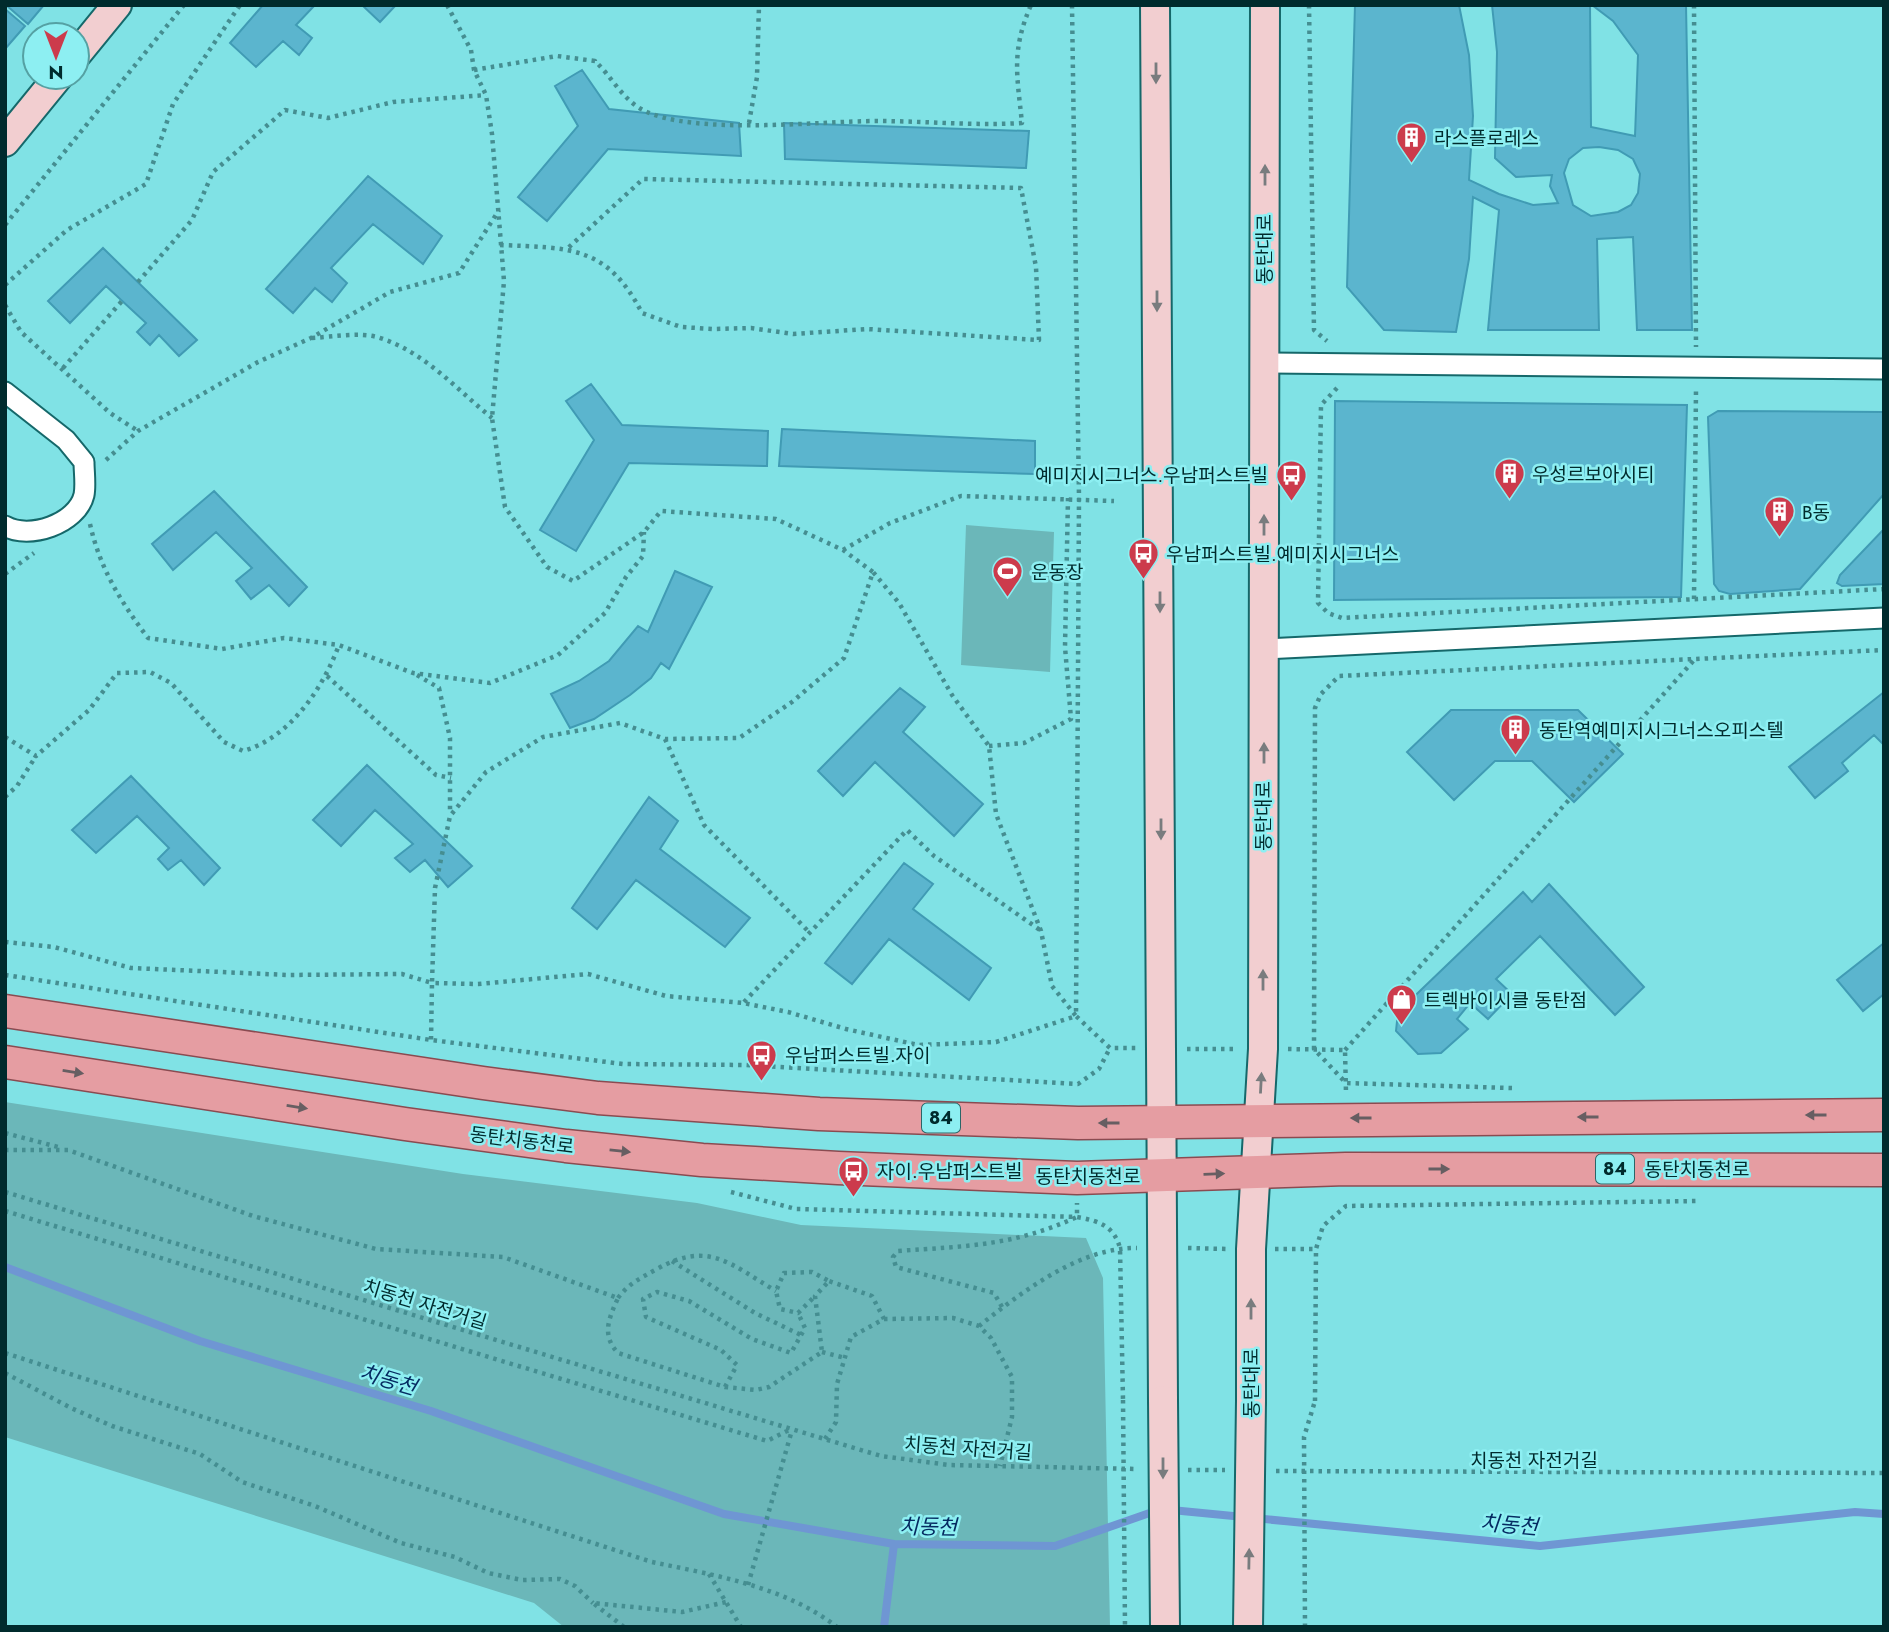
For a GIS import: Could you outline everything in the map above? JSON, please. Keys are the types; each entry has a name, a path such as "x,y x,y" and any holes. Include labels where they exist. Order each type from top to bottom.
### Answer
{"main road":[{"path":"91,37 117,5"},
{"path":"1155,5 1165,1627"},
{"name":"동탄대로","path":"1248,1627 1251,1249 1263,1035 1265,5"},
{"path":"5,142 47,91"},
{"name":"84","path":"5,1011 598,1097 819,1114 1162,1123 1258,1119 1884,1115"},
{"name":"동탄치동천로","path":"5,1062 418,1126 702,1160 1077,1178 1346,1169 1884,1170"}],"street":[{"path":"1264,363 1884,369"},
{"path":"5,392 66,440 85,462 84,497 65,521 31,532 5,526"},
{"path":"1264,649 1884,618"}],"path":[{"path":"5,225 184,5"},
{"path":"5,285 67,230 146,184 173,104 240,5"},
{"path":"5,975 431,1040 623,1064 745,1065 1078,1084 1099,1069 1110,1048 1076,1016 1052,986 1041,931 996,814 989,746 952,695 899,603 873,572 843,550 776,519 661,511 645,532 573,581 547,568 505,507 492,418 504,281 499,209 486,95 474,69 471,50 448,5"},
{"path":"749,123 757,77 759,5"},
{"path":"474,69 557,56 594,61 622,93 643,110 684,121 1021,123 1015,63 1020,31 1031,5"},
{"path":"1072,5 1079,498 1076,1016"},
{"path":"1309,5 1314,330 1330,344"},
{"path":"1694,5 1696,348"},
{"path":"138,282 192,220 214,172 285,110 328,118 393,102 486,95"},
{"path":"500,245 568,248 606,264 629,288 642,313 681,327 751,328 793,334 867,330 1039,340 1036,267 1021,188 643,179 568,248"},
{"path":"100,473 105,461 138,431 258,362 311,338 390,292 459,272 499,209"},
{"path":"63,368 122,301"},
{"path":"5,305 21,332 110,413 138,431"},
{"path":"311,338 375,336 438,369 454,387 492,418"},
{"path":"1348,388 1335,388 1321,405 1318,603 1328,614 1342,618 1884,589"},
{"path":"1694,599 1696,388"},
{"path":"843,550 890,523 961,496 1114,501"},
{"path":"989,746 1024,743 1071,719 1065,647 1068,498"},
{"path":"89,521 96,552 116,595 148,638 222,649 284,638 339,645 413,673 439,688 450,738 451,778 450,816 435,888 431,1040"},
{"path":"413,673 490,683 558,655 605,613 626,577 643,556 645,532"},
{"path":"450,816 486,772 543,737 621,723 665,739 739,738 792,702 844,658 873,572"},
{"path":"5,797 17,786 36,756 89,710 117,673 150,672 171,683 224,742 243,751 263,746 299,713 327,676 339,645"},
{"path":"1493,1086 1346,1083 1314,1049 1315,708 1321,694 1339,676 1884,650"},
{"path":"1346,1083 1345,1050 1696,659"},
{"path":"327,676 436,775 451,778"},
{"path":"5,737 36,756"},
{"path":"665,739 704,825 809,932"},
{"path":"743,1003 907,830 934,856 1041,931"},
{"path":"5,942 54,947 131,968 288,975 402,974 432,983 478,984 588,974 666,996 743,1003 918,1045 996,1042 1076,1016"},
{"path":"1314,1049 1345,1050"},
{"path":"5,1133 68,1150 253,1216 376,1249 503,1257 618,1297"},
{"path":"5,1150 68,1150"},
{"path":"722,1189 796,1209 1077,1217 1105,1225 1116,1233 1120,1248 1125,1627"},
{"name":"치동천 자전거길","path":"5,1192 881,1456 949,1465 1149,1469"},
{"path":"1305,1627 1304,1437 1315,1401 1316,1250 1323,1226 1346,1206 1704,1200"},
{"path":"5,1211 767,1441 792,1429"},
{"path":"1002,1307 994,1293 896,1267 892,1257 898,1251 994,1244 1039,1235 1077,1217"},
{"path":"979,1326 1002,1307 1076,1262 1120,1248 1316,1250"},
{"path":"776,1291 726,1262 697,1253 671,1260 628,1284 618,1297 606,1331 609,1343 618,1353 726,1387 756,1390 769,1387 822,1352 845,1358"},
{"path":"671,1260 755,1313 801,1335"},
{"path":"798,1313 780,1309 776,1291 784,1273 812,1272 872,1296 884,1319"},
{"path":"798,1313 829,1281"},
{"path":"726,1387 737,1366 721,1350 646,1317 643,1299 657,1292 689,1301 752,1339 779,1351 791,1353 805,1328 798,1313"},
{"path":"815,1296 822,1352"},
{"path":"825,1439 836,1422 837,1384 851,1337 884,1319 953,1318 979,1326 991,1338 1012,1377 1012,1417 1000,1466"},
{"path":"5,1353 652,1562 708,1573 748,1585 811,1610 837,1627"},
{"path":"5,1373 112,1426 200,1454 242,1482 315,1506 401,1543 455,1558 488,1573 522,1580 560,1579 575,1586 593,1604 624,1627"},
{"path":"748,1585 765,1534 792,1429"},
{"path":"1176,1469 1230,1471"},
{"name":"치동천 자전거길","path":"1271,1471 1884,1473"},
{"path":"708,1573 741,1627"},
{"path":"593,1604 682,1612 726,1602"}],"shaded area":[{"name":"운동장","path":"966,525 1054,532 1050,672 961,665"},
{"path":"5,1102 463,1174 697,1203 801,1225 1086,1238 1103,1278 1110,1627 564,1627 534,1603 5,1437"}],"building":[{"path":"6,5 44,5 31,21 25,21"},
{"path":"263,5 315,5 296,25 312,38 299,55 283,41 256,67 230,43"},
{"path":"362,5 396,5 380,22"},
{"name":"라스플로레스","path":"1355,5 1459,5 1469,55 1473,116 1469,180 1499,194 1533,205 1558,203 1550,186 1552,175 1516,177 1495,158 1497,52 1492,5 1590,5 1591,127 1635,136 1638,55 1613,21 1592,5 1686,5 1692,330 1637,330 1633,237 1597,239 1599,330 1488,330 1499,210 1473,197 1469,259 1456,332 1384,330 1347,287","holes":["1583,148 1618,150 1633,159 1640,174 1638,193 1631,205 1618,212 1591,216 1573,205 1564,173 1569,159"]},
{"path":"5,9 21,23 21,31 5,49"},
{"path":"582,70 609,109 739,123 741,156 608,149 547,221 518,197 578,126 555,86"},
{"path":"784,123 1029,131 1026,168 785,159"},
{"path":"368,176 442,236 423,264 373,224 331,268 347,283 332,302 315,288 293,313 266,289"},
{"path":"103,248 197,340 179,356 159,335 150,345 137,332 146,323 106,286 70,323 48,301"},
{"path":"591,384 622,425 768,431 767,466 629,463 576,551 540,530 594,440 566,401"},
{"name":"우성르보아시티","path":"1335,401 1687,405 1681,597 1334,600"},
{"name":"B동","path":"1718,411 1884,412 1884,494 1800,589 1730,594 1719,591 1714,584 1708,417"},
{"path":"782,429 1035,441 1035,474 779,466"},
{"path":"214,491 307,587 289,606 269,585 251,599 236,581 252,568 216,532 173,570 152,544"},
{"path":"1884,529 1884,584 1842,586 1837,583 1840,575"},
{"path":"675,571 712,587 669,669 661,663 651,678 630,695 594,719 570,728 551,694 579,681 609,661 638,626 648,632"},
{"path":"900,688 925,707 903,732 983,804 954,836 875,762 843,796 818,771"},
{"path":"1884,692 1884,745 1874,735 1842,763 1848,771 1815,798 1789,767"},
{"name":"동탄역예미지시그너스오피스텔","path":"1451,710 1578,710 1623,754 1574,802 1532,761 1495,761 1454,800 1407,752"},
{"path":"367,765 472,866 448,887 425,860 410,872 395,858 413,844 375,810 341,846 313,820"},
{"path":"131,776 220,868 204,885 181,860 168,870 158,859 169,848 137,816 96,853 72,830"},
{"path":"649,797 678,821 660,849 750,918 725,947 636,880 597,929 572,908"},
{"path":"904,863 933,884 913,909 991,968 969,1000 889,939 852,984 825,963"},
{"path":"1549,884 1644,987 1615,1015 1540,936 1496,979 1512,994 1488,1019 1470,1003 1457,1019 1468,1029 1441,1053 1418,1054 1396,1031 1398,1012 1523,892 1532,902"},
{"path":"1884,943 1884,994 1863,1011 1837,980"}],"waterway":[{"name":"치동천","path":"5,1267 200,1341 431,1411 724,1514 894,1544 1055,1546 1161,1509 1540,1546 1855,1512 1884,1514"},
{"path":"884,1627 894,1544"}],"place":[{"name":"라스플로레스","path":"1411,165"},
{"name":"우성르보아시티","path":"1509,501"},
{"name":"예미지시그너스.우남퍼스트빌","path":"1291,502"},
{"name":"B동","path":"1779,539"},
{"name":"우남퍼스트빌.예미지시그너스","path":"1143,581"},
{"name":"운동장","path":"1008,599"},
{"name":"동탄역예미지시그너스오피스텔","path":"1516,757"},
{"name":"트렉바이시클 동탄점","path":"1401,1027"},
{"name":"우남퍼스트빌.자이","path":"762,1082"},
{"name":"자이.우남퍼스트빌","path":"854,1198"}]}
